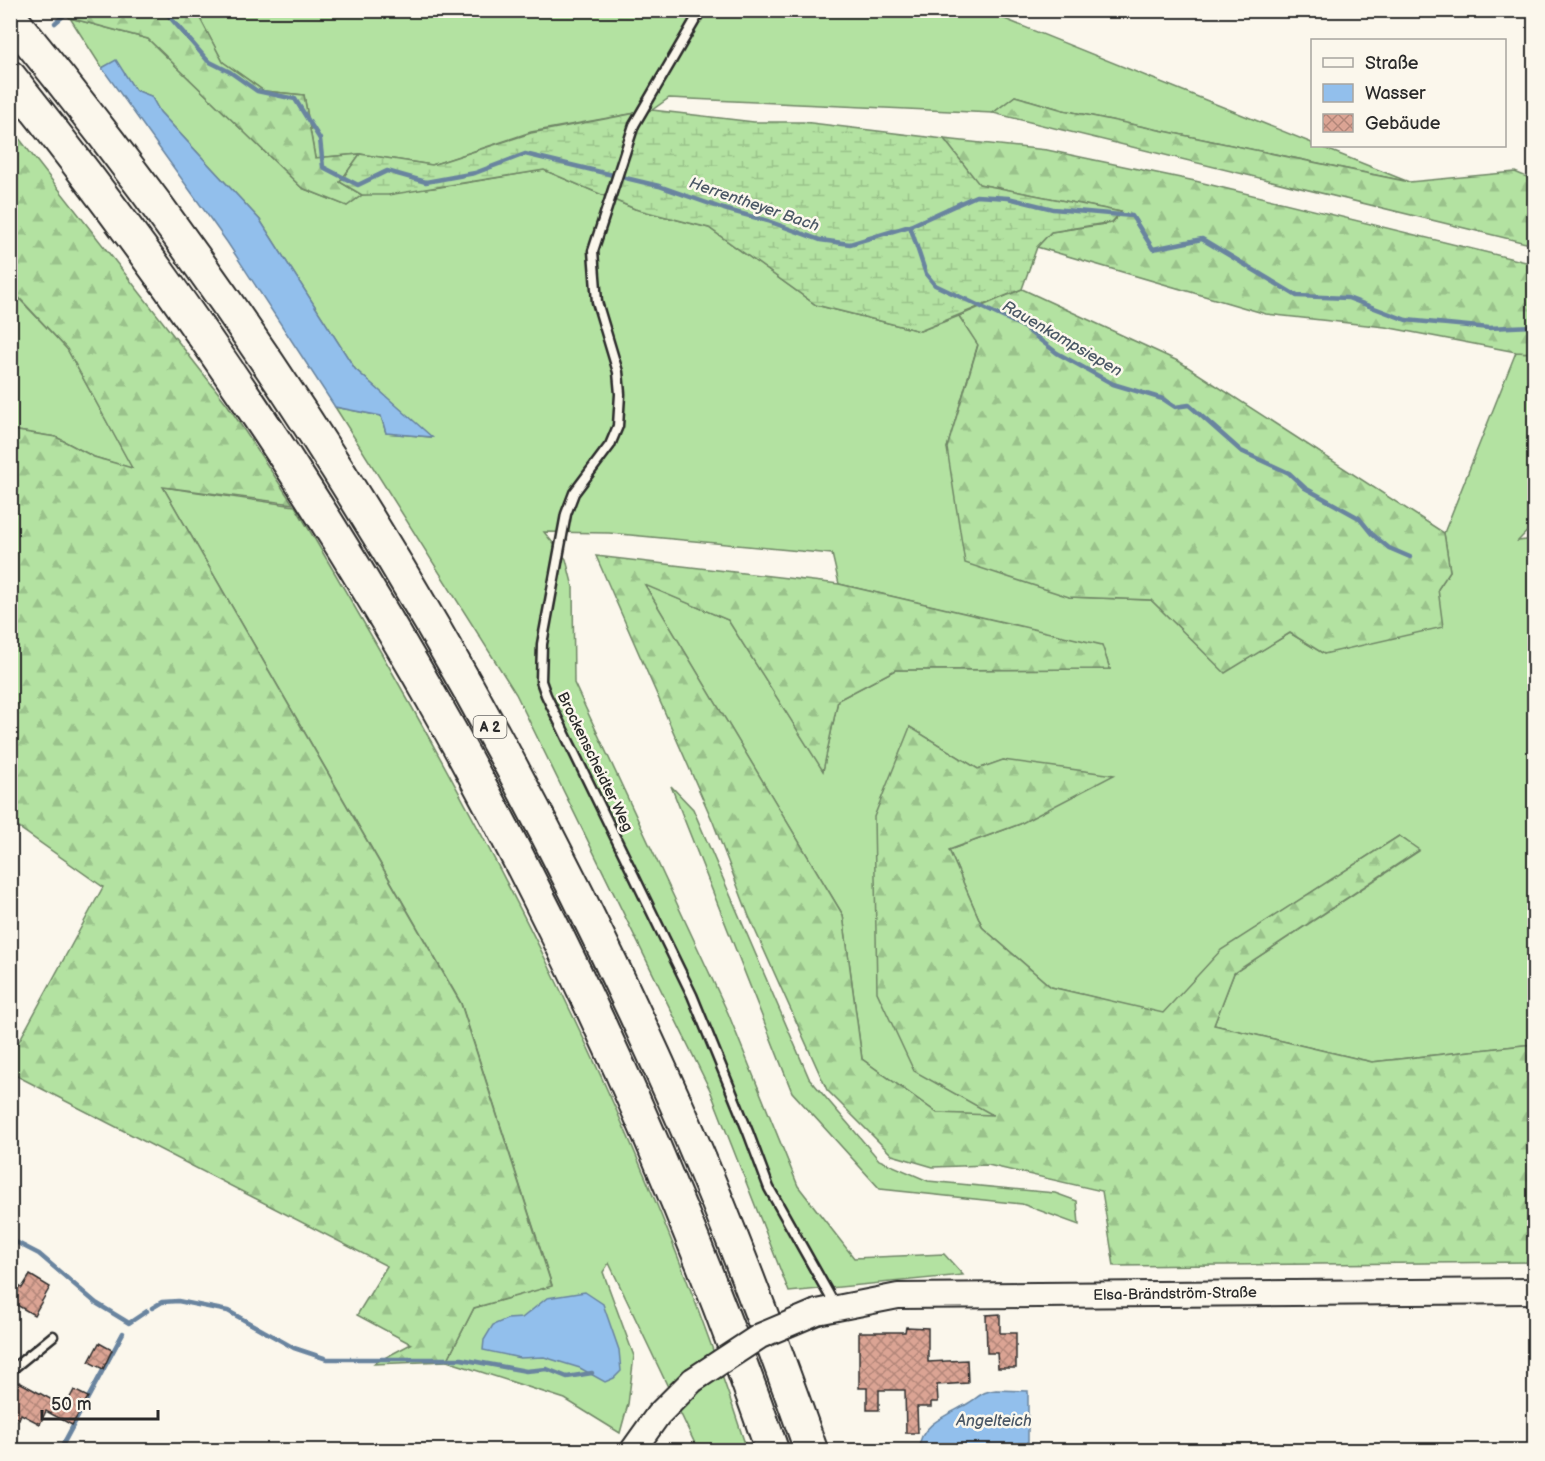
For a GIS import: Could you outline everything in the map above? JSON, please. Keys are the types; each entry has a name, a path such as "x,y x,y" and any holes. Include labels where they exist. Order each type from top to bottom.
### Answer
{"highway":[{"name":"A 2","path":"10,16 120,156 273,370 414,594 502,749 583,904 674,1098 734,1245 811,1450"},
{"name":"A 2","path":"10,77 138,241 245,393 320,508 437,703 547,913 621,1070 689,1231 772,1450"}],"street":[{"name":"Elsa-Brändström-Straße","path":"633,1450 657,1415 693,1380 760,1336 826,1310 898,1296 1534,1291"}],"lane":[{"name":"Brockenscheidter Weg","path":"701,10 641,109 622,158 593,251 597,302 618,372 620,394 618,426 610,446 574,493 566,514 542,644 542,681 552,709 612,826 692,995 769,1188 826,1310"},
{"path":"10,1371 53,1336"}],"green space":[{"path":"62,11 196,11 223,62 264,91 304,95 315,158 360,154 340,182 362,195 347,206 302,188 148,39 70,18"},
{"path":"196,11 985,11 1311,143 1311,147 1322,147 1409,182 1063,110 1015,96 993,113 669,98 652,110 531,132 432,165 360,154 315,158 304,95 264,91 223,62"},
{"path":"70,18 148,39 302,188 347,206 362,195 434,188 544,170 635,209 709,228 816,305 920,331 959,316 978,344 947,448 1069,597 1151,600 1225,672 1290,633 1324,654 1438,589 1450,571 1444,533 1516,352 1534,353 1534,524 1518,541 1534,539 1534,1044 1372,1062 1214,1025 1234,973 1419,851 1399,836 1222,950 1163,1014 1051,987 983,928 949,850 1020,824 1004,760 978,769 910,727 995,1116 937,1113 862,1059 843,915 644,584 728,620 823,770 838,700 895,670 1110,669 1102,646 839,584 832,554 609,533 544,532 566,559 573,587 574,683 728,1013 798,1186 854,1258 944,1254 963,1275 789,1292 710,1090 516,694 335,407 381,416 386,433 431,437 355,369 260,220 160,112 151,96 135,90 116,61 102,68"},
{"path":"1015,96 1063,110 1409,182 1515,172 1534,180 1534,245 993,113"},
{"path":"652,110 754,122 803,122 944,139 979,184 1121,212 1112,222 1051,232 1037,247 1022,289 920,331 816,305 709,228 635,209 544,170 388,195 362,195 340,182 360,154 432,165 531,133"},
{"path":"11,128 227,404 293,504 163,487 461,1004 552,1286 474,1308 447,1361 373,1364 411,1344 357,1315 387,1266 11,1073 11,1056 103,887 11,822 11,430 56,437 94,457 132,468 67,349 11,289"},
{"path":"944,139 1047,150 1195,181 1534,264 1534,353 1516,352 1385,327 1266,314 1037,247 1051,232 1112,223 1121,212 978,184"},
{"path":"10,289 67,349 133,469 94,457 56,437 11,430"},
{"path":"1022,289 1180,362 1444,533 1450,571 1438,589 1443,627 1324,654 1290,633 1225,673 1151,600 1069,597 965,563 947,448 978,345 959,316"},
{"path":"163,487 295,506 427,733 548,965 657,1204 704,1326 747,1450 698,1450 609,1263 603,1272 634,1356 628,1404 620,1433 565,1399 447,1361 474,1308 552,1285 461,1003"},
{"path":"596,556 839,584 1102,645 1110,669 895,670 838,700 823,771 728,620 645,585 843,915 862,1059 937,1113 993,1115 914,1071 877,992 874,817 910,727 978,769 1003,760 1114,775 1020,824 949,850 983,928 1051,987 1163,1013 1221,950 1399,836 1419,850 1234,973 1214,1025 1372,1062 1534,1044 1534,1262 1114,1266 1102,1191 988,1165 933,1167 892,1155 827,1090 750,919 713,822"},
{"path":"671,786 693,809 809,1078 879,1160 928,1181 1055,1193 1077,1201 1079,1225 1022,1204 880,1189 792,1092"}],"water":[{"path":"116,60 135,90 151,96 160,112 260,220 355,369 432,437 386,433 381,416 335,407 227,242 102,68"},
{"path":"585,1292 603,1304 619,1350 621,1371 614,1378 605,1382 580,1368 544,1357 520,1358 483,1350 484,1340 493,1325 507,1319 522,1318 547,1298"},
{"name":"Angelteich","path":"996,1390 1028,1391 1028,1450 919,1450 924,1434 936,1421 984,1393"}],"building":[{"path":"30,1275 50,1287 34,1315 10,1301 10,1282 22,1288"},
{"path":"1000,1314 1000,1333 1016,1333 1016,1368 998,1368 997,1353 987,1353 986,1315"},
{"path":"906,1327 928,1328 928,1362 967,1360 968,1383 937,1385 938,1402 931,1402 931,1407 917,1407 918,1433 906,1433 905,1390 879,1390 879,1410 867,1410 867,1388 859,1388 859,1332 905,1332"},
{"path":"99,1343 112,1350 103,1369 89,1362"},
{"path":"19,1382 65,1407 74,1390 88,1397 72,1425 46,1411 40,1424 21,1414 19,1419 10,1415 10,1398"}],"waterway":[{"name":"Herrentheyer Bach","path":"55,23 70,10"},
{"name":"Herrentheyer Bach","path":"158,10 168,15 208,61 230,72 257,91 295,99 320,139 323,167 358,185 387,171 426,182 475,173 525,154 659,186 820,240 850,244 910,226 976,196 1008,198 1053,209 1132,216 1153,249 1202,239 1297,296 1348,298 1406,320 1489,328 1534,326"},
{"name":"Rauenkampsiepen","path":"910,226 926,274 935,285 1022,326 1057,353 1113,384 1163,399 1175,407 1189,405 1241,451 1289,473 1305,488 1359,518 1372,534 1389,548 1410,557"},
{"path":"10,1239 39,1254 96,1303 129,1323 147,1311"},
{"path":"152,1308 162,1302 178,1301 228,1311 294,1348 327,1359 461,1359 526,1371 547,1369 567,1377 592,1373"},
{"path":"60,1450 123,1333"}]}
